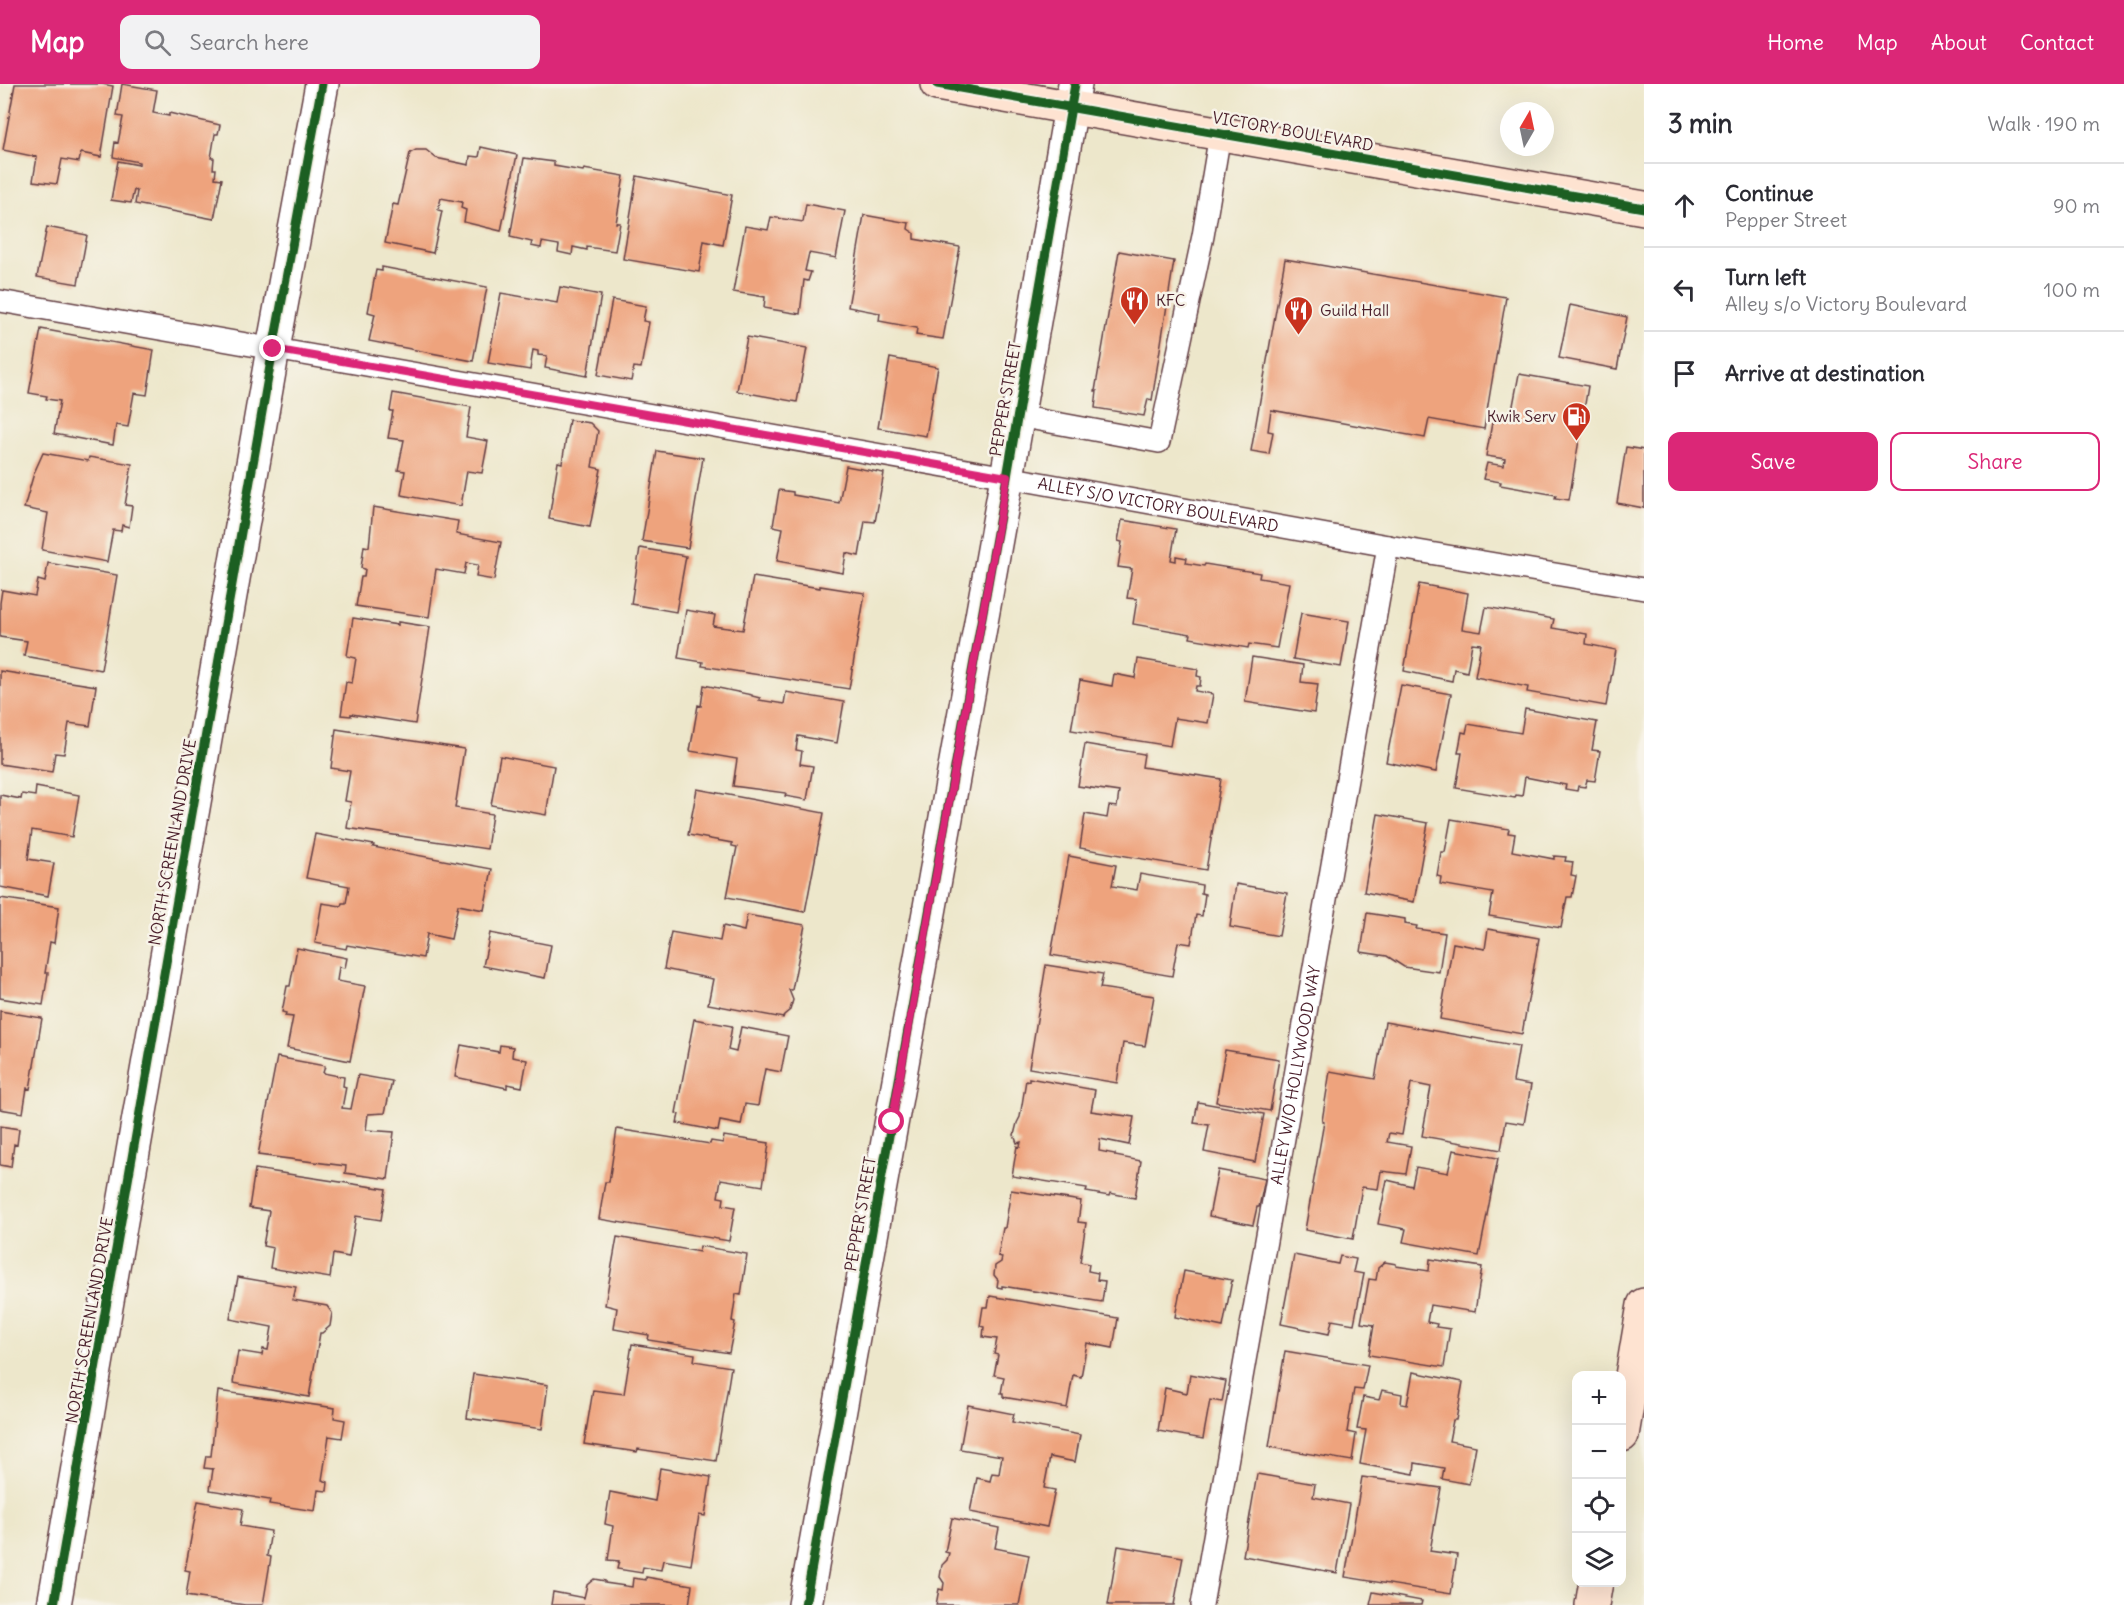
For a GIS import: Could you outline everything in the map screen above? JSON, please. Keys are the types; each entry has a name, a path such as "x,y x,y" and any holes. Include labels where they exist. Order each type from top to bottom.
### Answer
{"main road":[{"name":"VICTORY BOULEVARD","path":"936,84 1073,96 1220,134 1644,208"},
{"path":"1624,1425 1644,1305"},
{"path":"1592,1605 1595,1587"}],"street":[{"name":"NORTH SCREENLAND DRIVE","path":"54,1605 273,349 322,84"},
{"name":"PEPPER STREET","path":"805,1605 1018,416 1073,96"}],"lane":[{"path":"1018,416 1159,442 1203,236 1220,134"},
{"name":"ALLEY S/O VICTORY BOULEVARD","path":"0,301 1388,546 1644,589"},
{"name":"ALLEY W/O HOLLYWOOD WAY","path":"1202,1605 1388,546"}],"building":[{"path":"15,84 113,86 101,157 81,153 79,162 62,159 57,184 33,181 37,157 3,150"},
{"path":"122,84 157,90 153,113 169,116 169,113 220,125 218,134 215,134 211,158 214,158 215,178 222,179 214,219 135,204 137,191 134,190 131,203 111,200 118,161 139,165 139,162 113,157 123,117 117,116"},
{"path":"481,147 517,155 501,231 464,222 466,210 461,208 462,202 441,198 438,210 442,211 433,253 385,243 393,204 398,205 410,153 416,150 426,150 436,158 469,165 470,156 479,157"},
{"path":"524,158 554,162 554,166 624,176 616,223 620,223 615,251 573,247 572,255 558,252 559,245 542,242 541,248 531,246 532,242 510,237"},
{"path":"637,176 732,195 723,245 704,241 699,272 623,259"},
{"path":"806,204 845,211 836,258 809,253 805,271 811,272 808,281 804,280 800,314 764,308 765,297 733,292 745,226 768,230 771,217 803,222"},
{"path":"864,215 909,223 908,229 914,233 914,239 960,247 943,339 916,335 917,328 879,321 880,313 848,307"},
{"path":"47,227 87,235 78,284 37,277"},
{"name":"KFC","path":"1119,251 1174,261 1152,400 1148,399 1144,416 1095,408 1097,391 1095,391"},
{"path":"1285,259 1506,297 1484,429 1429,419 1425,438 1271,410 1268,431 1273,432 1269,454 1251,451"},
{"path":"382,267 487,287 473,361 369,341 375,314 368,312 376,270 382,271"},
{"path":"560,287 601,295 587,376 545,368 547,356 538,355 538,351 533,350 530,370 488,363 501,293 557,303"},
{"path":"612,300 646,306 643,321 649,322 641,368 634,367 631,381 598,375"},
{"path":"1570,305 1627,317 1617,369 1559,358"},
{"path":"41,329 154,350 147,395 134,393 128,427 116,425 113,445 54,434 60,401 29,393"},
{"path":"747,337 807,348 797,402 737,391"},
{"path":"890,358 938,367 926,436 878,428"},
{"path":"1519,374 1588,386 1569,500 1483,479 1487,463 1504,466 1505,459 1486,456 1494,412 1511,416"},
{"path":"393,393 471,407 466,437 488,441 482,473 467,471 461,506 401,495 405,471 398,470 404,440 388,438 393,411 390,411"},
{"path":"569,420 590,423 598,431 592,467 601,469 590,527 549,519 558,462 562,463"},
{"path":"1626,447 1644,450 1644,508 1617,503"},
{"path":"657,451 703,458 688,548 642,541"},
{"path":"43,453 88,461 89,457 132,464 125,505 132,506 129,527 122,525 121,531 113,530 107,562 42,550 48,513 24,508 34,473"},
{"path":"846,466 884,473 875,522 865,521 859,556 846,553 843,573 777,561 783,528 773,526 779,490 793,492 793,495 839,503"},
{"path":"373,507 458,521 456,534 501,542 494,580 476,577 478,565 466,563 464,574 436,569 429,617 356,606 361,577 364,577 365,569 361,568 364,546 369,547"},
{"path":"1122,520 1176,529 1171,560 1176,561 1176,556 1187,558 1186,563 1260,573 1259,578 1289,583 1277,648 1249,644 1248,648 1190,638 1191,634 1133,624 1137,599 1127,598 1132,569 1118,567 1122,542 1118,541"},
{"path":"640,548 686,556 676,612 631,604"},
{"path":"48,563 117,575 101,670 24,656 27,641 0,637 2,590 35,596 38,580 45,582"},
{"path":"753,577 865,593 849,689 702,666 703,662 678,658 686,610 715,615 713,626 743,630"},
{"path":"1419,584 1468,593 1462,629 1481,632 1486,607 1554,619 1552,628 1587,634 1586,644 1616,650 1606,706 1527,692 1528,687 1475,677 1481,644 1472,643 1467,672 1454,669 1452,681 1404,671"},
{"path":"1301,613 1349,621 1341,667 1293,659"},
{"path":"353,618 430,627 415,724 351,714 351,716 341,715 346,682 352,683 356,658 347,656"},
{"path":"1252,657 1303,665 1301,682 1318,684 1314,713 1245,702"},
{"path":"1138,659 1198,669 1197,676 1201,677 1200,686 1196,686 1195,691 1213,694 1208,723 1175,718 1170,746 1071,730 1080,680 1112,686 1114,674 1135,678"},
{"path":"0,671 96,686 90,726 69,723 64,754 55,753 52,772 0,764"},
{"path":"704,685 752,695 760,698 759,700 784,704 786,692 844,702 837,743 798,736 796,750 802,751 800,764 813,766 807,800 785,796 786,793 733,786 737,759 690,751"},
{"path":"1401,685 1451,694 1436,772 1386,762"},
{"path":"1525,709 1597,722 1592,750 1600,751 1595,781 1587,780 1585,787 1578,786 1577,791 1565,789 1566,785 1525,777 1522,796 1516,795 1515,798 1456,788 1462,753 1458,753 1462,732 1466,733 1468,724 1521,733"},
{"path":"336,729 464,749 455,808 492,814 487,849 347,828 351,802 345,801 350,771 331,768"},
{"path":"1085,744 1144,754 1142,767 1221,779 1206,870 1080,848 1085,814 1107,818 1109,806 1117,807 1119,792 1078,786"},
{"path":"500,756 554,766 546,815 491,805"},
{"path":"36,787 79,795 72,837 32,830 28,859 54,863 48,896 0,887 0,795 21,799 22,794 35,796"},
{"path":"697,789 824,813 805,912 727,897 737,847 732,846 732,843 688,835"},
{"path":"1378,814 1428,823 1414,902 1364,892"},
{"path":"1451,819 1509,829 1508,833 1515,834 1512,851 1554,859 1554,856 1566,857 1565,861 1573,862 1571,875 1576,876 1572,897 1567,897 1561,928 1489,916 1493,893 1440,884 1441,877 1437,876 1441,852 1445,852"},
{"path":"315,834 492,869 484,910 458,905 451,939 427,934 423,958 347,945 346,949 315,943 322,903 341,906 342,903 346,903 349,886 306,878"},
{"path":"1069,856 1116,865 1112,886 1137,890 1140,874 1202,885 1201,893 1205,894 1202,916 1196,915 1191,944 1178,942 1172,976 1051,955"},
{"path":"1236,884 1287,893 1279,936 1230,927"},
{"path":"0,898 59,907 54,943 50,942 43,1005 0,998"},
{"path":"1367,913 1405,919 1405,924 1417,926 1416,929 1445,933 1439,972 1404,967 1387,956 1361,952"},
{"path":"747,915 805,925 792,990 789,990 793,1000 790,1010 783,1018 708,1004 713,979 664,969 671,932 720,941 723,926 744,931"},
{"path":"1488,929 1539,938 1522,1034 1440,1019 1453,943 1485,949"},
{"path":"490,933 551,945 545,978 483,966"},
{"path":"297,948 347,958 345,968 339,967 337,981 365,986 350,1061 287,1048 293,1017 285,1016 286,1013 282,1012 287,986 290,986"},
{"path":"1046,965 1103,974 1100,988 1154,996 1145,1046 1123,1043 1117,1083 1029,1068"},
{"path":"0,1011 42,1018 30,1089 27,1088 23,1113 0,1109"},
{"path":"694,1019 732,1026 728,1050 736,1052 741,1027 788,1036 781,1072 765,1069 758,1106 745,1104 741,1125 720,1121 718,1131 677,1123 679,1114 676,1113"},
{"path":"1385,1022 1519,1046 1513,1082 1531,1085 1524,1124 1506,1121 1501,1150 1422,1136 1431,1087 1411,1083 1402,1135 1389,1133 1387,1142 1411,1146 1406,1174 1381,1171 1378,1189 1362,1187 1353,1239 1305,1230 1324,1122 1322,1121 1330,1071 1375,1079"},
{"path":"461,1045 499,1052 500,1045 513,1047 512,1057 527,1060 522,1087 507,1084 507,1088 455,1077"},
{"path":"1225,1050 1279,1059 1270,1111 1216,1102"},
{"path":"277,1057 325,1066 323,1073 344,1077 343,1086 346,1087 342,1108 351,1109 358,1075 392,1081 385,1113 368,1114 366,1130 394,1132 388,1179 345,1173 346,1166 258,1155"},
{"path":"1029,1078 1095,1090 1091,1111 1134,1117 1129,1145 1100,1139 1099,1151 1141,1161 1135,1198 1110,1193 1109,1196 1086,1192 1087,1188 1012,1176 1017,1146 1020,1147 1021,1142 1017,1143 1014,1135 1020,1117 1026,1080 1029,1081"},
{"path":"1198,1102 1264,1114 1255,1162 1204,1152 1209,1125 1194,1123"},
{"path":"0,1126 19,1129 17,1145 14,1144 11,1167 0,1165"},
{"path":"617,1129 710,1144 711,1141 723,1143 724,1136 769,1143 763,1186 721,1179 718,1197 724,1198 723,1205 735,1207 729,1241 599,1219 605,1182 609,1182"},
{"path":"1453,1150 1498,1158 1479,1256 1403,1242 1406,1229 1378,1224 1387,1180 1412,1186 1416,1167 1448,1173"},
{"path":"255,1169 386,1189 381,1220 356,1216 349,1257 333,1254 330,1278 270,1268 273,1248 263,1246 269,1211 249,1208"},
{"path":"1218,1170 1265,1179 1253,1225 1209,1216"},
{"path":"1011,1190 1081,1201 1078,1222 1086,1223 1080,1262 1089,1264 1088,1271 1098,1273 1097,1280 1105,1281 1102,1302 997,1287 998,1280 994,1275 995,1266 1001,1262 1002,1257 998,1256"},
{"path":"617,1237 699,1252 700,1246 747,1254 741,1295 736,1294 732,1321 735,1322 729,1353 648,1340 649,1335 614,1329 617,1308 605,1305"},
{"path":"1294,1255 1338,1264 1340,1256 1356,1259 1353,1272 1364,1274 1354,1324 1332,1320 1329,1334 1281,1324"},
{"path":"1430,1259 1482,1267 1475,1312 1430,1305 1427,1322 1437,1324 1436,1327 1450,1329 1444,1367 1369,1355 1374,1325 1361,1323 1369,1279 1376,1280 1378,1268 1385,1262 1429,1271"},
{"path":"1184,1271 1232,1280 1223,1327 1175,1317"},
{"path":"238,1277 296,1287 293,1300 327,1306 332,1313 330,1326 320,1333 309,1397 233,1383 238,1351 262,1355 263,1349 268,1350 272,1327 230,1319"},
{"path":"990,1296 1118,1318 1113,1348 1087,1343 1081,1377 1073,1375 1067,1408 1003,1397 1001,1393 1004,1377 994,1375 998,1355 994,1354 997,1339 983,1337 984,1327 980,1326 983,1307 988,1307"},
{"path":"632,1344 695,1354 694,1361 731,1367 716,1461 638,1449 637,1452 584,1444 593,1390 624,1394"},
{"path":"1285,1351 1368,1365 1363,1390 1354,1389 1347,1432 1356,1434 1352,1461 1269,1447"},
{"path":"1413,1372 1463,1382 1456,1420 1453,1420 1449,1441 1476,1446 1469,1484 1442,1479 1444,1468 1415,1463 1414,1474 1360,1464 1366,1430 1357,1429 1363,1397 1379,1400 1382,1390 1402,1394 1401,1404 1407,1405"},
{"path":"473,1374 548,1385 542,1429 467,1418"},
{"path":"1190,1374 1226,1381 1222,1402 1210,1400 1203,1439 1158,1431 1165,1388 1187,1393"},
{"path":"218,1391 335,1408 334,1418 345,1420 342,1438 329,1436 322,1480 328,1482 327,1491 318,1490 315,1511 269,1504 270,1500 210,1490 213,1469 204,1468 206,1456 211,1456"},
{"path":"968,1405 1014,1414 1012,1422 1080,1435 1075,1462 1050,1457 1044,1488 1055,1490 1047,1527 970,1512 977,1478 990,1481 992,1473 999,1474 1002,1456 960,1449"},
{"path":"660,1468 711,1477 705,1516 699,1515 691,1565 663,1560 661,1570 643,1567 642,1573 617,1569 619,1561 608,1560 613,1526 605,1524 610,1492 655,1501"},
{"path":"1257,1474 1315,1484 1313,1497 1349,1504 1337,1573 1243,1556"},
{"path":"1362,1477 1441,1488 1430,1551 1457,1555 1451,1594 1345,1577"},
{"path":"198,1501 243,1509 240,1526 271,1531 267,1556 271,1557 263,1605 245,1605 186,1596 190,1571 185,1570"},
{"path":"952,1518 999,1528 995,1548 1029,1555 1019,1605 936,1605 939,1589 943,1590 944,1583 940,1577 942,1565 949,1553 945,1552"},
{"path":"1118,1546 1183,1557 1174,1605 1108,1605"},
{"path":"646,1577 692,1585 689,1605 551,1605 553,1592 584,1598 587,1585 594,1579 632,1587 633,1578 646,1580"},
{"path":"1373,1592 1422,1601 1421,1605 1370,1605"}],"cycle path":[{"path":"54,1605 273,349 322,84"},
{"path":"937,84 1644,208"},
{"path":"805,1605 1075,84"}],"place":[{"name":"KFC","path":"1135,326"},
{"name":"Guild Hall","path":"1299,336"},
{"name":"Kwik Serv","path":"1577,442"}],"route":[{"path":"273,349 1007,477 892,1122"}]}
